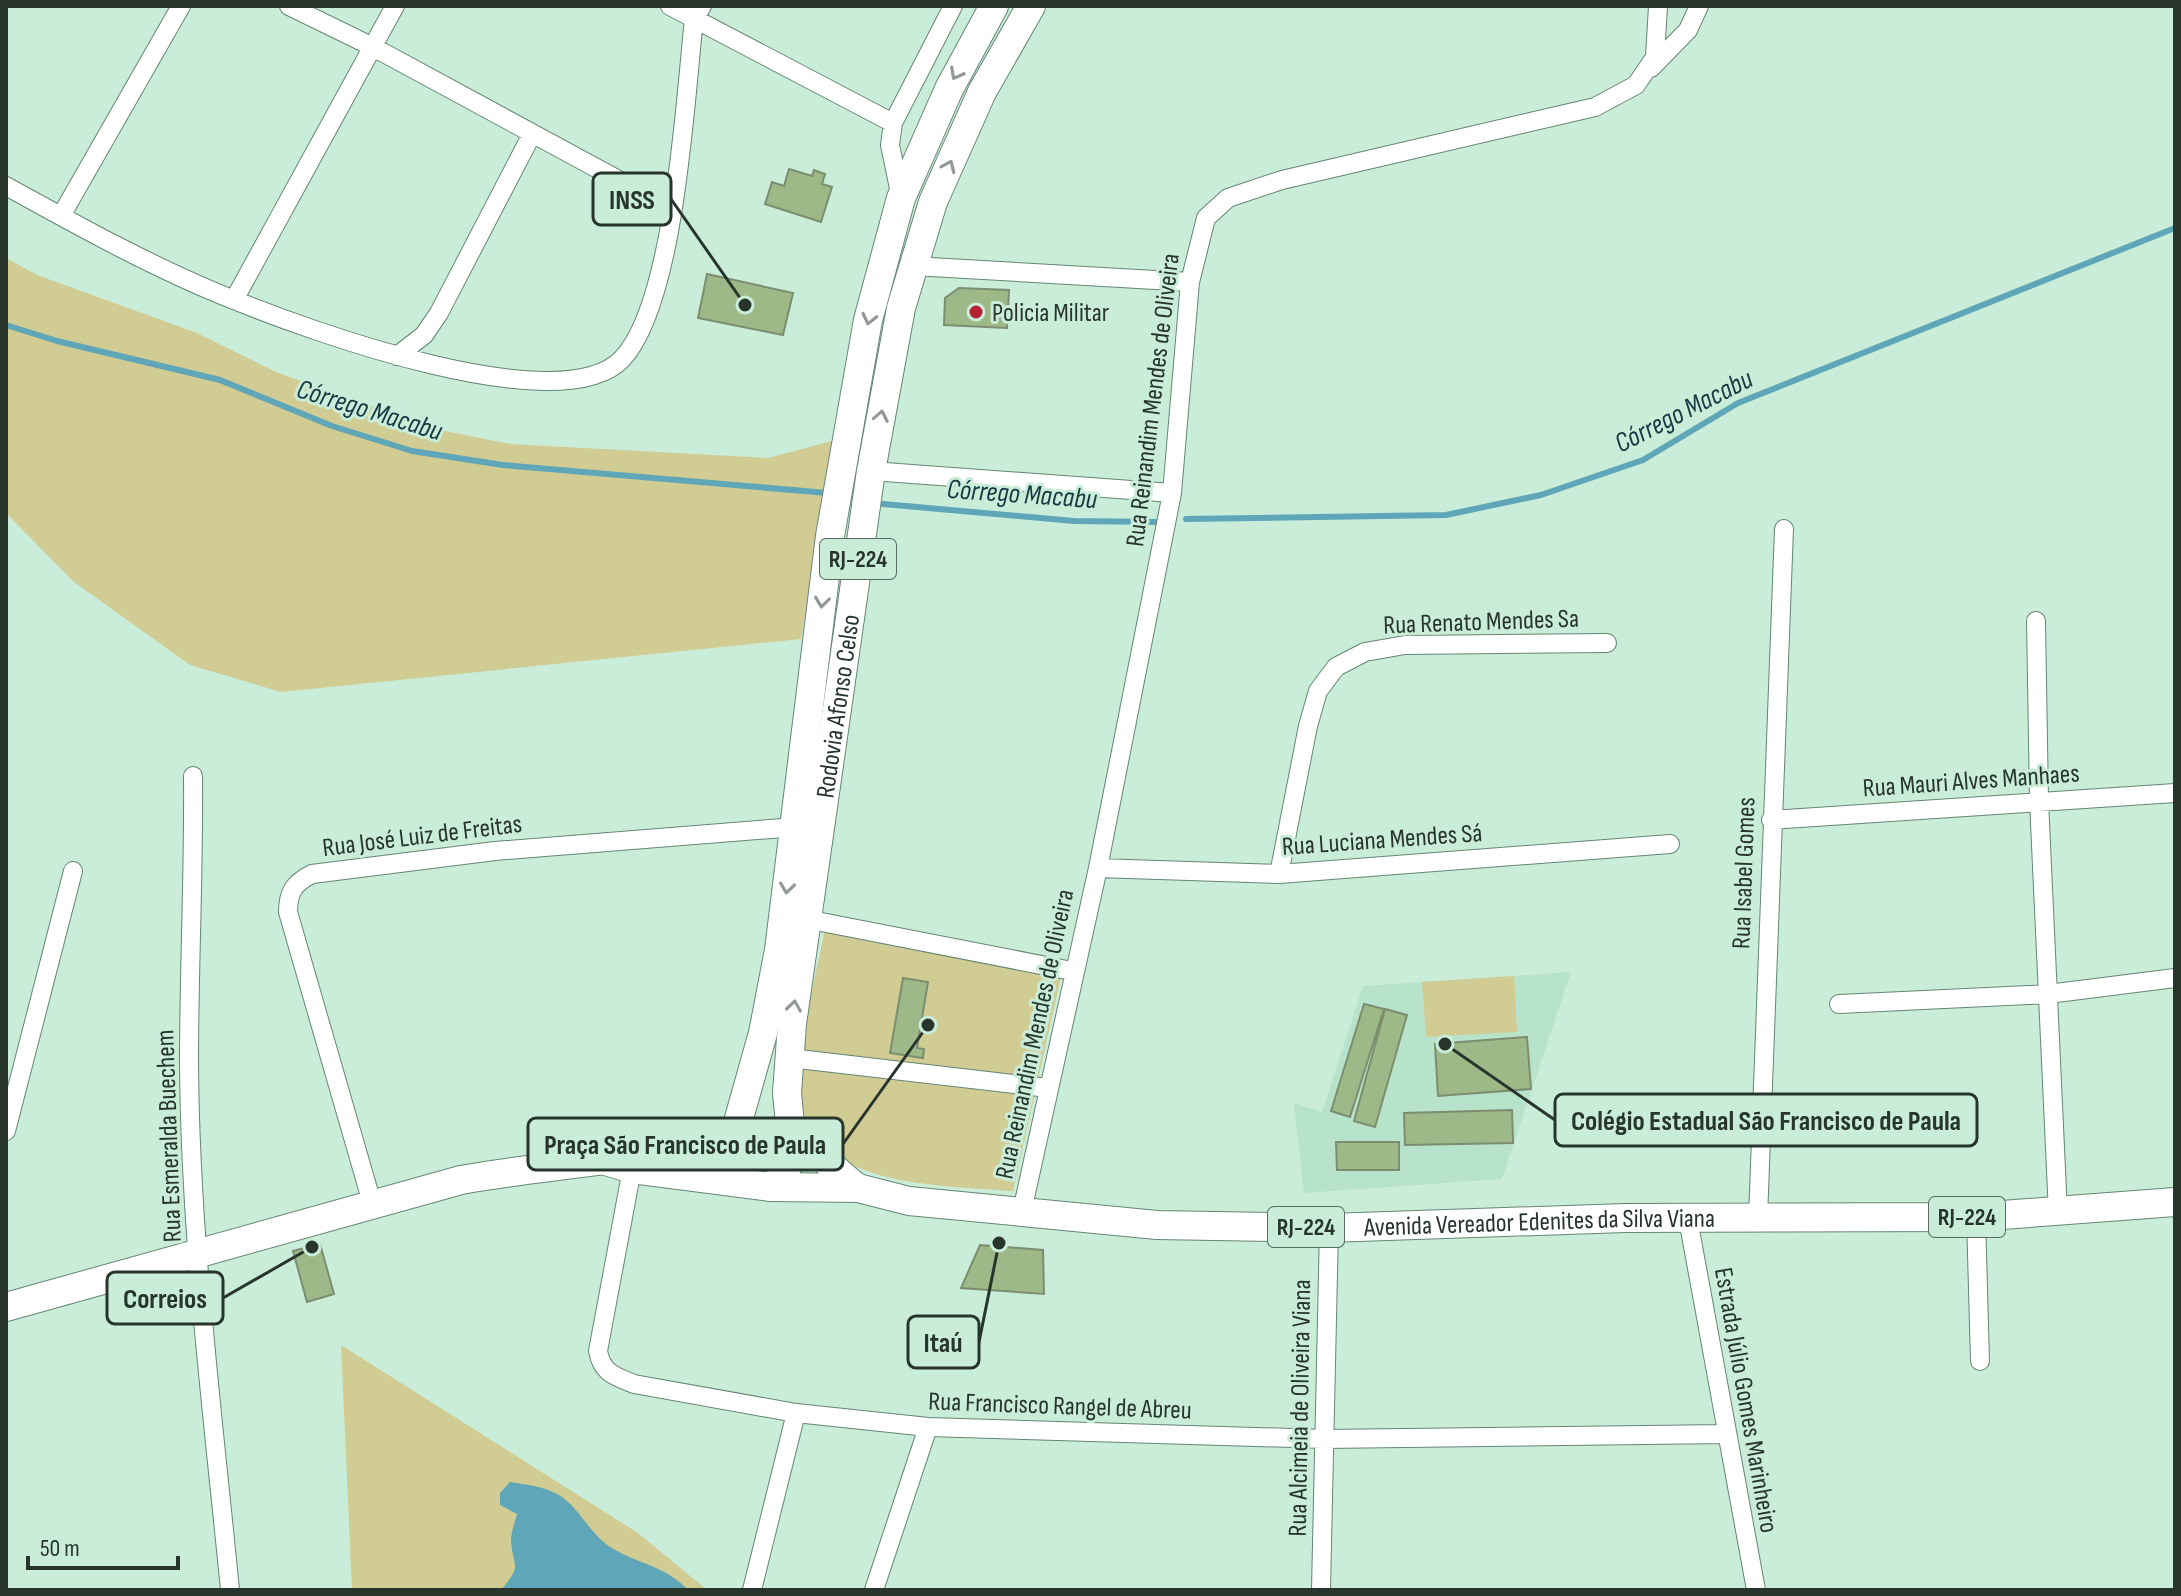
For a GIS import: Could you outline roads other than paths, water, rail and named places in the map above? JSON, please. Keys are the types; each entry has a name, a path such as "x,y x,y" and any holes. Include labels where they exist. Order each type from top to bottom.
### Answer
{"main road":[{"name":"Rodovia Afonso Celso","path":"994,6 949,89 901,198 868,320 830,536 795,827 763,1033 734,1136 735,1164 761,1186 789,1166 792,1139 787,1093 806,919 871,471 901,308 933,202 982,92 1031,6"},
{"name":"Avenida Vereador Edenites da Silva Viana","path":"6,1307 461,1180 734,1136 792,1139 805,1144 858,1188"},
{"name":"Avenida Vereador Edenites da Silva Viana","path":"599,1159 632,1169 761,1186 858,1188 909,1201 1157,1225 1329,1228 1688,1219 1976,1217 2175,1202"}],"street":[{"path":"61,216 181,6"},
{"path":"289,6 373,47 672,209"},
{"path":"234,300 395,6"},
{"path":"670,6 698,13 893,123"},
{"path":"901,198 890,145 893,123 953,6"},
{"path":"1638,82 1655,57 1658,6"},
{"name":"Rua Reinandim Mendes de Oliveira","path":"1022,1211 1072,971 1098,868 1172,493 1190,282 1206,218 1228,198 1282,180 1595,107 1638,82 1688,30 1699,6"},
{"path":"6,186 234,300 397,356 520,382 579,381 607,372 641,334 653,304 672,209 698,13"},
{"path":"397,356 424,335 439,313 532,134"},
{"path":"913,266 1190,282"},
{"path":"871,471 1172,493"},
{"name":"Rua Isabel Gomes","path":"1758,1218 1784,529"},
{"path":"2036,621 2039,801 2058,1213"},
{"name":"Rua Renato Mendes Sa","path":"1279,874 1308,726 1318,691 1336,667 1365,652 1405,645 1607,643"},
{"name":"Rua Esmeralda Buechem","path":"193,776 194,910 189,1062 197,1254 230,1590"},
{"name":"Rua Mauri Alves Manhaes","path":"1771,820 2175,793"},
{"name":"Rua José Luiz de Freitas","path":"372,1203 288,912 288,897 297,882 312,874 495,851 795,827"},
{"name":"Rua Luciana Mendes Sá","path":"1098,868 1279,874 1670,844"},
{"path":"6,1131 73,871"},
{"path":"806,919 1072,971"},
{"path":"1839,1004 2048,994 2175,978"},
{"path":"790,1058 1048,1088"},
{"name":"Rua Francisco Rangel de Abreu","path":"632,1169 598,1351 601,1366 609,1374 634,1384 796,1413 928,1427 1324,1439 1726,1434"},
{"path":"1976,1217 1980,1361"},
{"name":"Estrada Júlio Gomes Marinheiro","path":"1688,1219 1756,1590"},
{"name":"Rua Alcimeia de Oliveira Viana","path":"1321,1590 1329,1228"},
{"path":"752,1590 796,1413"},
{"path":"874,1590 928,1427"}],"water":[{"path":"510,1482 559,1495 604,1543 670,1575 688,1590 501,1590 515,1566 511,1541 517,1514 500,1505 500,1493"}],"waterway":[{"name":"Córrego Macabu","path":"1186,519 1446,515 1541,495 1643,460 1738,403 2175,228"},
{"name":"Córrego Macabu","path":"6,325 57,341 220,380 332,426 412,451 503,465 827,493"},
{"name":"Córrego Macabu","path":"883,504 1074,521 1158,522"}],"place":[{"name":"INSS","path":"745,305"},
{"name":"Policia Militar","path":"976,312"},
{"name":"Praça São Francisco de Paula","path":"928,1025"},
{"name":"Colégio Estadual São Francisco de Paula","path":"1445,1044"},
{"name":"Itaú","path":"999,1243"},
{"name":"Correios","path":"312,1247"}]}
